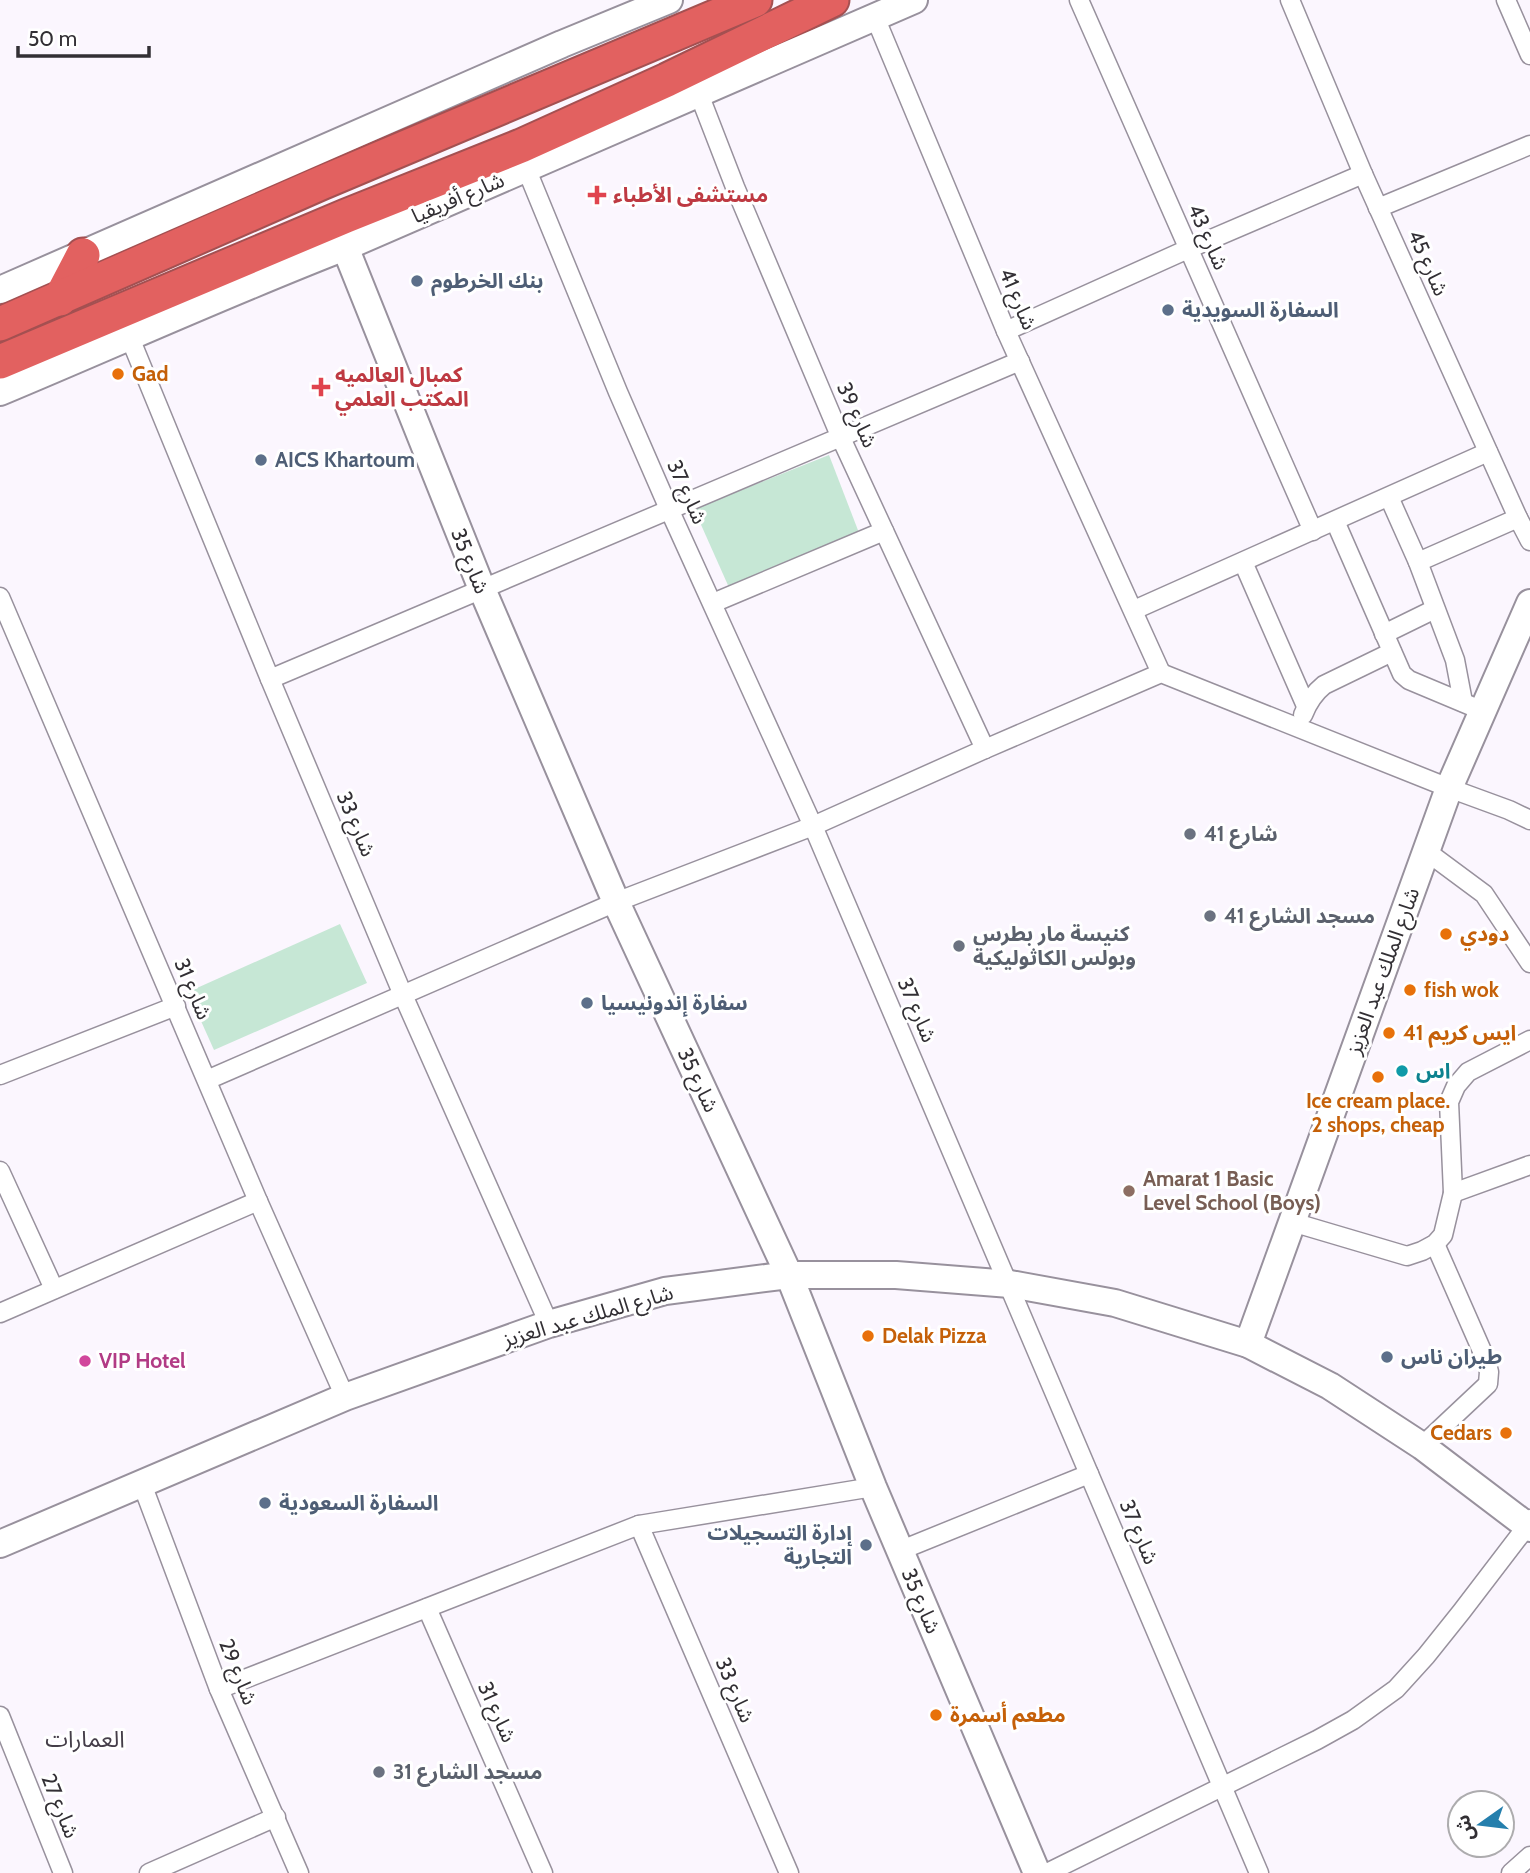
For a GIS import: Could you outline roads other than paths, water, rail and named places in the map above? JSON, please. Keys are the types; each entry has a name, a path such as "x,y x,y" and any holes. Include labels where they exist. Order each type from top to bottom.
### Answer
{"highway":[{"path":"0,324 321,183 755,0"},
{"name":"شارع أفريقيا","path":"0,362 346,216 521,146 667,80 755,36 786,11 824,2"},
{"path":"60,299 83,255"}],"street":[{"path":"0,290 562,44 669,0"},
{"name":"شارع أفريقيا","path":"0,392 261,279 345,247 914,0"},
{"name":"شارع 43","path":"1079,0 1313,531"},
{"name":"شارع 45","path":"1290,0 1378,208 1530,541"},
{"path":"1506,0 1530,55"},
{"name":"شارع 41","path":"875,16 1006,331 1161,673"},
{"name":"شارع 39","path":"699,94 740,199 841,438 985,748"},
{"path":"1378,208 1530,145"},
{"name":"شارع 37","path":"526,168 618,392 813,826 1259,1873"},
{"path":"1006,331 1363,174"},
{"name":"شارع 35","path":"345,247 482,589 616,902 789,1275 899,1551 1037,1873"},
{"name":"شارع 33","path":"130,338 403,995 549,1324"},
{"path":"270,679 1020,361"},
{"path":"1134,610 1488,452"},
{"path":"1389,497 1418,562 1473,706"},
{"path":"1418,562 1518,518"},
{"path":"1335,521 1402,674 1405,678 1473,706"},
{"path":"713,603 884,531"},
{"path":"1243,562 1307,706"},
{"name":"شارع 31","path":"0,597 258,1201 345,1397"},
{"name":"شارع الملك عبد العزيز","path":"1248,1344 1449,788 1473,706 1530,603"},
{"path":"1384,634 1434,609"},
{"path":"1299,728 1307,706 1324,685 1392,652"},
{"path":"207,1080 616,902 813,826 985,748 1161,673 1530,820"},
{"path":"1426,851 1484,894 1530,963"},
{"path":"0,1075 176,1006"},
{"path":"1292,1222 1407,1256 1435,1244 1443,1235 1453,1193 1449,1102 1456,1086 1468,1072 1530,1040"},
{"path":"1453,1193 1530,1165"},
{"path":"0,1171 54,1289"},
{"path":"0,1313 258,1201"},
{"path":"1422,1446 1488,1384 1489,1372 1435,1244"},
{"name":"شارع الملك عبد العزيز","path":"0,1544 345,1397 549,1324 665,1291 789,1275 896,1275 1010,1284 1115,1303 1248,1344 1330,1387 1422,1446 1529,1524"},
{"path":"899,1551 1089,1474"},
{"name":"شارع 29","path":"142,1484 219,1689 299,1873"},
{"path":"219,1689 639,1525 873,1487"},
{"path":"1046,1873 1329,1733 1353,1720 1396,1689 1426,1656 1529,1524"},
{"name":"شارع 33","path":"639,1525 789,1873"},
{"name":"شارع 31","path":"427,1608 543,1873"},
{"name":"شارع 27","path":"0,1716 63,1873"},
{"path":"149,1873 276,1817"},
{"path":"1511,1873 1530,1856"}],"place":[{"name":"مستشفی الأطباء","path":"597,195"},
{"name":"بنك الخرطوم","path":"417,281"},
{"name":"السفارة السويدية","path":"1168,310"},
{"name":"Gad","path":"118,374"},
{"name":"كمبال العالميه المكتب العلمي","path":"321,387"},
{"name":"AICS Khartoum","path":"261,460"},
{"name":"شارع 41","path":"1190,834"},
{"name":"مسجد الشارع 41","path":"1210,916"},
{"name":"دودي","path":"1446,934"},
{"name":"كنيسة مار بطرس وبولس الكاثوليكية","path":"959,946"},
{"name":"fish wok","path":"1410,990"},
{"name":"سفارة إندونيسيا","path":"587,1003"},
{"name":"41 ايس كريم","path":"1389,1033"},
{"name":"اس","path":"1402,1071"},
{"name":"Ice cream place. 2 shops, cheap","path":"1378,1077"},
{"name":"Amarat 1 Basic Level School (Boys)","path":"1129,1191"},
{"name":"Delak Pizza","path":"868,1336"},
{"name":"طيران ناس","path":"1387,1357"},
{"name":"VIP Hotel","path":"85,1361"},
{"name":"Cedars","path":"1506,1433"},
{"name":"السفارة السعودية","path":"265,1503"},
{"name":"إدارة التسجيلات التجارية","path":"866,1545"},
{"name":"مطعم أسمرة","path":"936,1715"},
{"name":"مسجد الشارع 31","path":"379,1772"}],"district":[{"name":"العمارات","path":"85,1739"}]}
